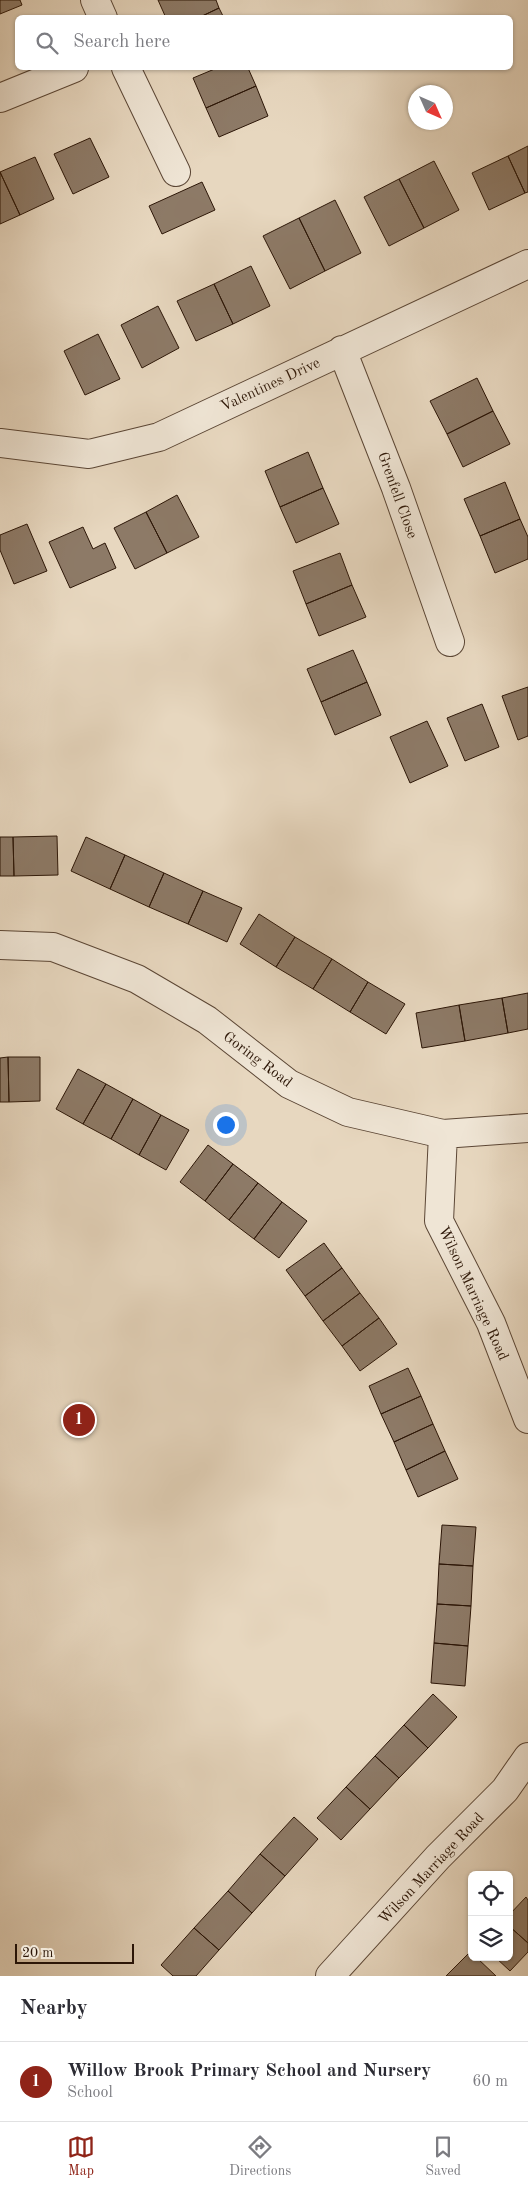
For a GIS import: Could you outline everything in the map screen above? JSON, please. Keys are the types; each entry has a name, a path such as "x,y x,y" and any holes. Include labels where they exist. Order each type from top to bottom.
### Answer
{"street":[{"path":"95,0 102,15"},
{"path":"0,98 69,70"},
{"path":"127,70 176,172"},
{"name":"Valentines Drive","path":"0,444 89,454 159,437 528,264"},
{"name":"Grenfell Close","path":"342,350 396,488 450,642"},
{"name":"Goring Road","path":"0,945 53,947 137,979 207,1020 289,1084 348,1112 443,1134 528,1128"},
{"name":"Wilson Marriage Road","path":"443,1134 439,1222 491,1323 528,1418"},
{"name":"Wilson Marriage Road","path":"330,1976 438,1857 505,1790 528,1757"}],"building":[{"path":"0,0 20,0 22,5 0,14"},
{"path":"158,0 216,0 219,8 204,15 165,15"},
{"path":"219,8 222,15 204,15"},
{"path":"212,70 249,70 256,86 206,108 193,78"},
{"path":"256,86 268,116 219,137 206,108"},
{"path":"90,138 109,177 73,194 54,154"},
{"path":"528,146 528,192 525,193 508,156"},
{"path":"508,156 525,193 489,210 472,173"},
{"path":"35,157 54,199 20,215 0,172"},
{"path":"434,161 459,210 424,228 399,179"},
{"path":"0,172 20,215 0,224"},
{"path":"399,179 424,228 389,246 364,197"},
{"path":"202,182 215,210 162,234 149,206"},
{"path":"335,200 361,253 325,271 299,218"},
{"path":"299,218 325,271 290,289 263,236"},
{"path":"251,266 270,306 233,324 214,284"},
{"path":"214,284 233,324 196,341 177,301"},
{"path":"158,306 179,348 142,368 121,325"},
{"path":"98,334 120,379 85,395 64,351"},
{"path":"477,378 493,411 447,434 430,401"},
{"path":"493,411 510,444 463,467 447,434"},
{"path":"308,452 323,488 280,507 265,471"},
{"path":"505,482 520,519 480,536 464,499"},
{"path":"323,488 339,524 296,543 280,507"},
{"path":"177,495 199,537 167,553 146,512"},
{"path":"146,512 167,553 135,569 114,528"},
{"path":"520,519 528,537 528,559 495,573 480,536"},
{"path":"27,524 47,571 14,584 0,550 0,535"},
{"path":"83,527 93,549 105,543 116,568 70,588 49,542"},
{"path":"340,553 352,585 306,604 293,571"},
{"path":"352,585 366,617 319,636 306,604"},
{"path":"353,650 367,682 321,702 307,669"},
{"path":"367,682 381,715 335,735 321,702"},
{"path":"528,687 528,736 518,740 502,696"},
{"path":"482,704 499,747 465,761 447,718"},
{"path":"427,721 448,766 410,783 390,737"},
{"path":"57,836 58,875 14,876 13,837"},
{"path":"0,837 13,837 14,876 0,876"},
{"path":"86,837 125,855 110,889 71,871"},
{"path":"125,855 164,873 149,907 110,889"},
{"path":"164,873 203,891 188,924 149,907"},
{"path":"203,891 242,908 227,942 188,924"},
{"path":"259,914 295,937 276,967 240,944"},
{"path":"295,937 332,959 313,989 276,967"},
{"path":"332,959 368,982 350,1012 313,989"},
{"path":"368,982 405,1004 386,1034 350,1012"},
{"path":"528,993 528,1029 508,1033 502,998"},
{"path":"502,998 508,1033 465,1041 459,1005"},
{"path":"459,1005 465,1041 422,1048 416,1013"},
{"path":"8,1057 40,1057 40,1101 9,1102"},
{"path":"8,1057 9,1102 0,1102 0,1058"},
{"path":"78,1069 106,1084 83,1124 56,1109"},
{"path":"106,1084 133,1099 111,1139 83,1124"},
{"path":"133,1099 161,1115 139,1155 111,1139"},
{"path":"161,1115 189,1130 166,1170 139,1155"},
{"path":"208,1145 233,1164 205,1201 180,1182"},
{"path":"233,1164 258,1183 229,1220 205,1201"},
{"path":"258,1183 282,1202 254,1239 229,1220"},
{"path":"282,1202 307,1221 279,1258 254,1239"},
{"path":"324,1243 342,1268 305,1296 286,1270"},
{"path":"342,1268 360,1293 323,1321 305,1296"},
{"path":"360,1293 379,1318 342,1346 323,1321"},
{"path":"379,1318 397,1344 360,1371 342,1346"},
{"path":"408,1368 421,1396 381,1414 369,1386"},
{"path":"421,1396 433,1424 394,1442 381,1414"},
{"path":"433,1424 445,1451 406,1470 394,1442"},
{"path":"445,1451 458,1479 418,1497 406,1470"},
{"path":"442,1525 476,1527 473,1566 439,1564"},
{"path":"439,1564 473,1566 471,1606 437,1604"},
{"path":"437,1604 471,1606 468,1646 434,1643"},
{"path":"434,1643 468,1646 465,1686 431,1683"},
{"path":"433,1694 457,1717 428,1748 404,1725"},
{"path":"404,1725 428,1748 399,1778 375,1756"},
{"path":"375,1756 399,1778 370,1809 346,1787"},
{"path":"346,1787 370,1809 341,1840 317,1818"},
{"path":"294,1817 318,1839 285,1876 260,1854"},
{"path":"260,1854 285,1876 252,1913 228,1891"},
{"path":"228,1891 252,1913 219,1950 194,1928"},
{"path":"526,1897 528,1900 528,1943 513,1930 513,1911"},
{"path":"194,1928 219,1950 196,1976 173,1976 161,1965"},
{"path":"513,1930 528,1943 528,1952 510,1971 499,1961 513,1961"},
{"path":"468,1954 468,1961 480,1961 496,1976 446,1976"}],"place":[{"name":"Willow Brook Primary School and Nursery","path":"79,1420"}]}
